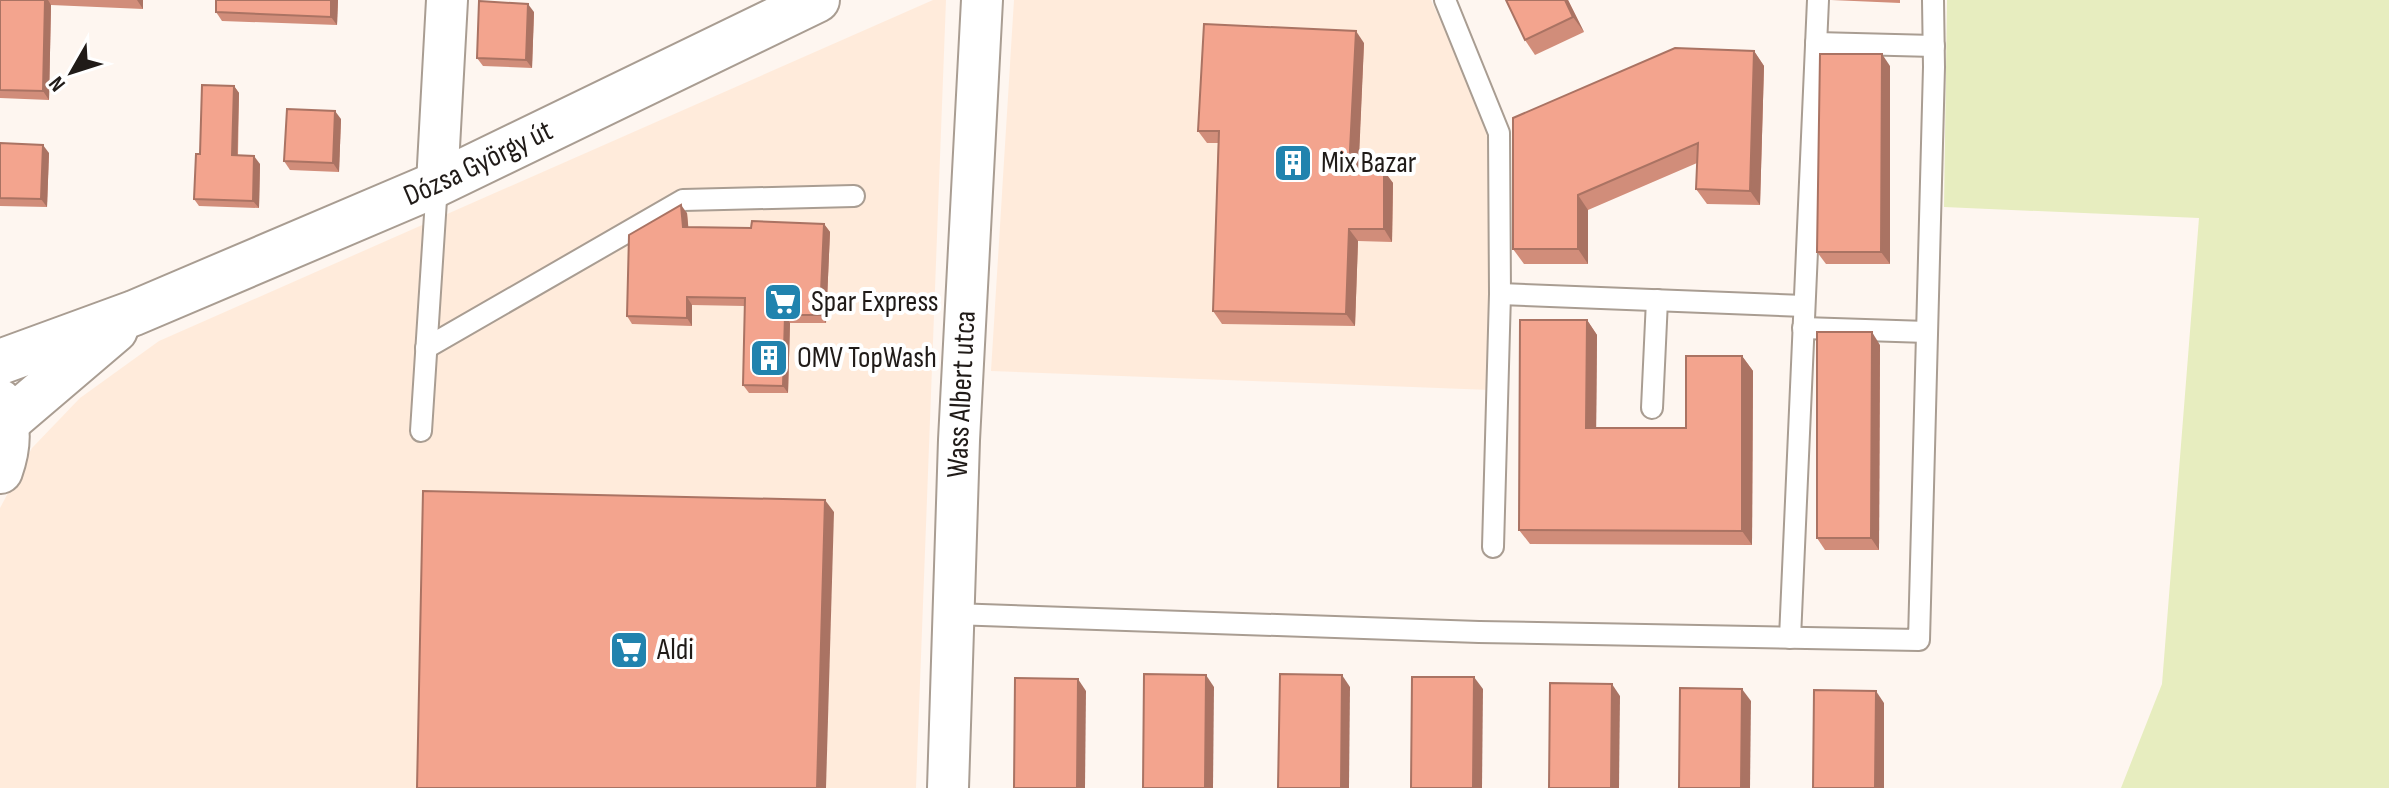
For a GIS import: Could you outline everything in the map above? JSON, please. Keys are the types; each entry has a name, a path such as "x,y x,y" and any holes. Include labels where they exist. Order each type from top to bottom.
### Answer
{"main road":[{"name":"Dózsa György út","path":"0,362 134,313 437,184 817,0"},
{"name":"Dózsa György út","path":"4,412 134,313"},
{"path":"0,471 8,447 4,412"}],"street":[{"path":"437,184 447,0"},
{"name":"Wass Albert utca","path":"948,788 959,440 982,0"}],"lane":[{"path":"1445,0 1499,133 1500,294 1493,547"},
{"path":"1790,638 1818,0"},
{"path":"953,614 1463,632 1919,640 1933,0"},
{"path":"1816,43 1934,46"},
{"path":"421,431 437,184"},
{"path":"426,348 683,200 854,196"},
{"path":"1500,294 1804,306"},
{"path":"1652,408 1657,300"},
{"path":"1803,328 1927,332"}],"shaded area":[{"path":"933,0 946,0 916,788 0,788 0,508 32,448 80,398 159,341"},
{"path":"1014,0 1431,0 1492,134 1490,390 991,371"}],"green space":[{"path":"1947,0 2389,0 2389,788 2121,788 2162,684 2199,218 1944,207"}],"building":[{"path":"0,0 45,0 43,91 0,90"},
{"path":"216,0 331,0 331,17 216,12"},
{"path":"1506,0 1565,0 1573,17 1525,40"},
{"path":"479,1 528,4 526,60 477,58"},
{"name":"Mix Bazar","path":"1204,24 1356,31 1349,170 1384,171 1384,229 1349,229 1346,314 1213,311 1219,131 1198,131"},
{"path":"1675,48 1754,51 1750,191 1696,189 1698,143 1578,195 1578,249 1513,249 1513,118"},
{"path":"1820,54 1882,54 1881,252 1817,252"},
{"path":"202,85 234,86 232,155 254,156 253,201 194,199 196,154 200,154"},
{"path":"287,109 335,111 333,163 284,161"},
{"path":"0,143 43,145 41,199 0,198"},
{"path":"681,205 683,227 751,228 752,221 824,224 820,315 785,315 783,386 743,385 745,298 687,297 687,318 627,316 629,235"},
{"path":"1520,320 1587,320 1586,428 1686,428 1686,356 1742,356 1742,531 1519,530"},
{"path":"1817,332 1872,332 1871,538 1817,538"},
{"name":"Aldi","path":"423,491 825,500 817,788 417,788"},
{"path":"1144,674 1206,675 1205,788 1143,788"},
{"path":"1280,674 1342,675 1341,788 1278,788"},
{"path":"1412,677 1474,677 1473,788 1411,788"},
{"path":"1015,678 1078,679 1077,788 1014,788"},
{"path":"1550,683 1612,684 1611,788 1549,788"},
{"path":"1680,688 1742,689 1741,788 1679,788"},
{"path":"1814,690 1876,691 1875,788 1813,788"}],"place":[{"name":"Mix Bazar","path":"1293,163"},
{"name":"Spar Express","path":"783,302"},
{"name":"OMV TopWash","path":"769,358"},
{"name":"Aldi","path":"629,650"}]}
